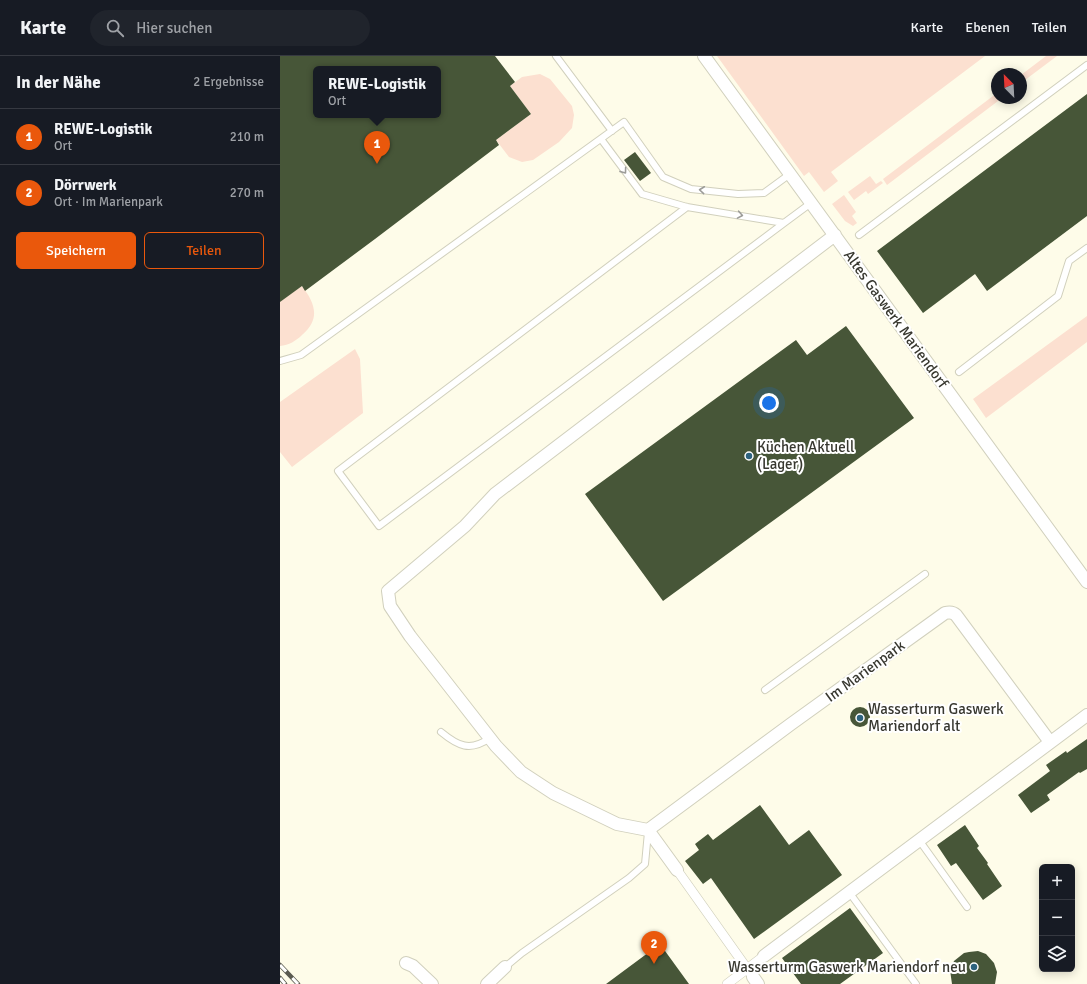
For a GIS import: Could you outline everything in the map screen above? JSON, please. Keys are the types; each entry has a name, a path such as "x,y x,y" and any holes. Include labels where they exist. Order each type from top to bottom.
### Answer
{"street":[{"name":"Altes Gaswerk Mariendorf","path":"704,56 1087,582"},
{"path":"753,977 648,830 617,824 553,793 521,772 490,738 410,636 390,606 388,591 466,526 495,494 835,235"},
{"name":"Im Marienpark","path":"648,830 791,724 948,612 956,615 1050,742"},
{"path":"727,984 753,977 764,956 1087,715"},
{"path":"406,963 413,966 432,984"},
{"path":"487,984 505,967"}],"lane":[{"path":"556,56 612,131"},
{"path":"859,236 1087,65"},
{"path":"280,361 301,355 624,122 663,177 691,189 738,194 764,193 790,174"},
{"path":"601,139 642,194 687,207 784,223"},
{"path":"687,207 338,471 379,526 811,203"},
{"path":"959,372 1058,296 1069,262 1087,248"},
{"path":"766,690 926,574"},
{"path":"441,732 450,740 460,745 469,746 484,742 490,738"},
{"path":"505,967 522,953 629,878 645,864 648,830"},
{"path":"919,840 967,907"},
{"path":"849,892 916,984"}],"shaded area":[{"path":"717,56 985,56 831,172 838,181 824,192 809,172 804,176"},
{"path":"1046,56 1057,56 1027,78 1027,70"},
{"path":"540,74 550,79 572,106 574,115 572,128 559,142 533,160 522,162 509,157 496,140 531,114 510,86 522,77"},
{"path":"991,98 991,104 994,104 887,185 883,179"},
{"path":"870,176 876,184 881,181 883,183 868,194 866,191 854,200 848,192"},
{"path":"844,195 856,212 852,216 857,223 853,226 845,221 832,204"},
{"path":"302,286 307,292 313,305 314,317 312,323 297,339 289,344 280,346 280,301"},
{"path":"1087,316 1087,342 986,418 973,399"},
{"path":"355,349 360,359 363,413 292,467 280,452 280,402"}],"building":[{"path":"280,56 495,56 515,82 510,86 531,114 496,140 499,145 375,239 305,291 302,286 280,302"},
{"path":"1087,94 1087,216 987,291 975,274 923,313 877,251"},
{"path":"635,152 651,173 640,181 624,160"},
{"name":"Küchen Aktuell (Lager)","path":"846,326 914,418 663,601 585,494 796,340 807,355"},
{"name":"Wasserturm Gaswerk Mariendorf alt","path":"856,707 864,707 870,713 870,721 864,727 856,727 850,721 850,713"},
{"path":"1087,739 1087,769 1080,773 1079,772 1047,795 1050,800 1031,813 1018,795 1050,771 1046,765"},
{"path":"760,805 789,845 809,830 842,875 754,939 711,878 703,884 685,861 699,850 695,844 708,834 713,840"},
{"path":"965,825 979,846 977,848 1002,886 983,900 956,863 951,866 937,845"},
{"path":"850,908 883,953 840,984 801,984 782,958"},
{"path":"660,944 689,984 606,984"},
{"name":"Wasserturm Gaswerk Mariendorf neu","path":"978,951 986,954 994,963 997,972 995,984 952,984 950,970 954,961 964,953"}],"railway":[{"path":"280,965 298,984"},
{"path":"280,978 285,984"}],"place":[{"name":"REWE-Logistik","path":"377,164"},
{"name":"Küchen Aktuell (Lager)","path":"749,456"},
{"name":"Wasserturm Gaswerk Mariendorf alt","path":"860,718"},
{"name":"Dörrwerk","path":"654,964"},
{"name":"Wasserturm Gaswerk Mariendorf neu","path":"974,967"}]}
